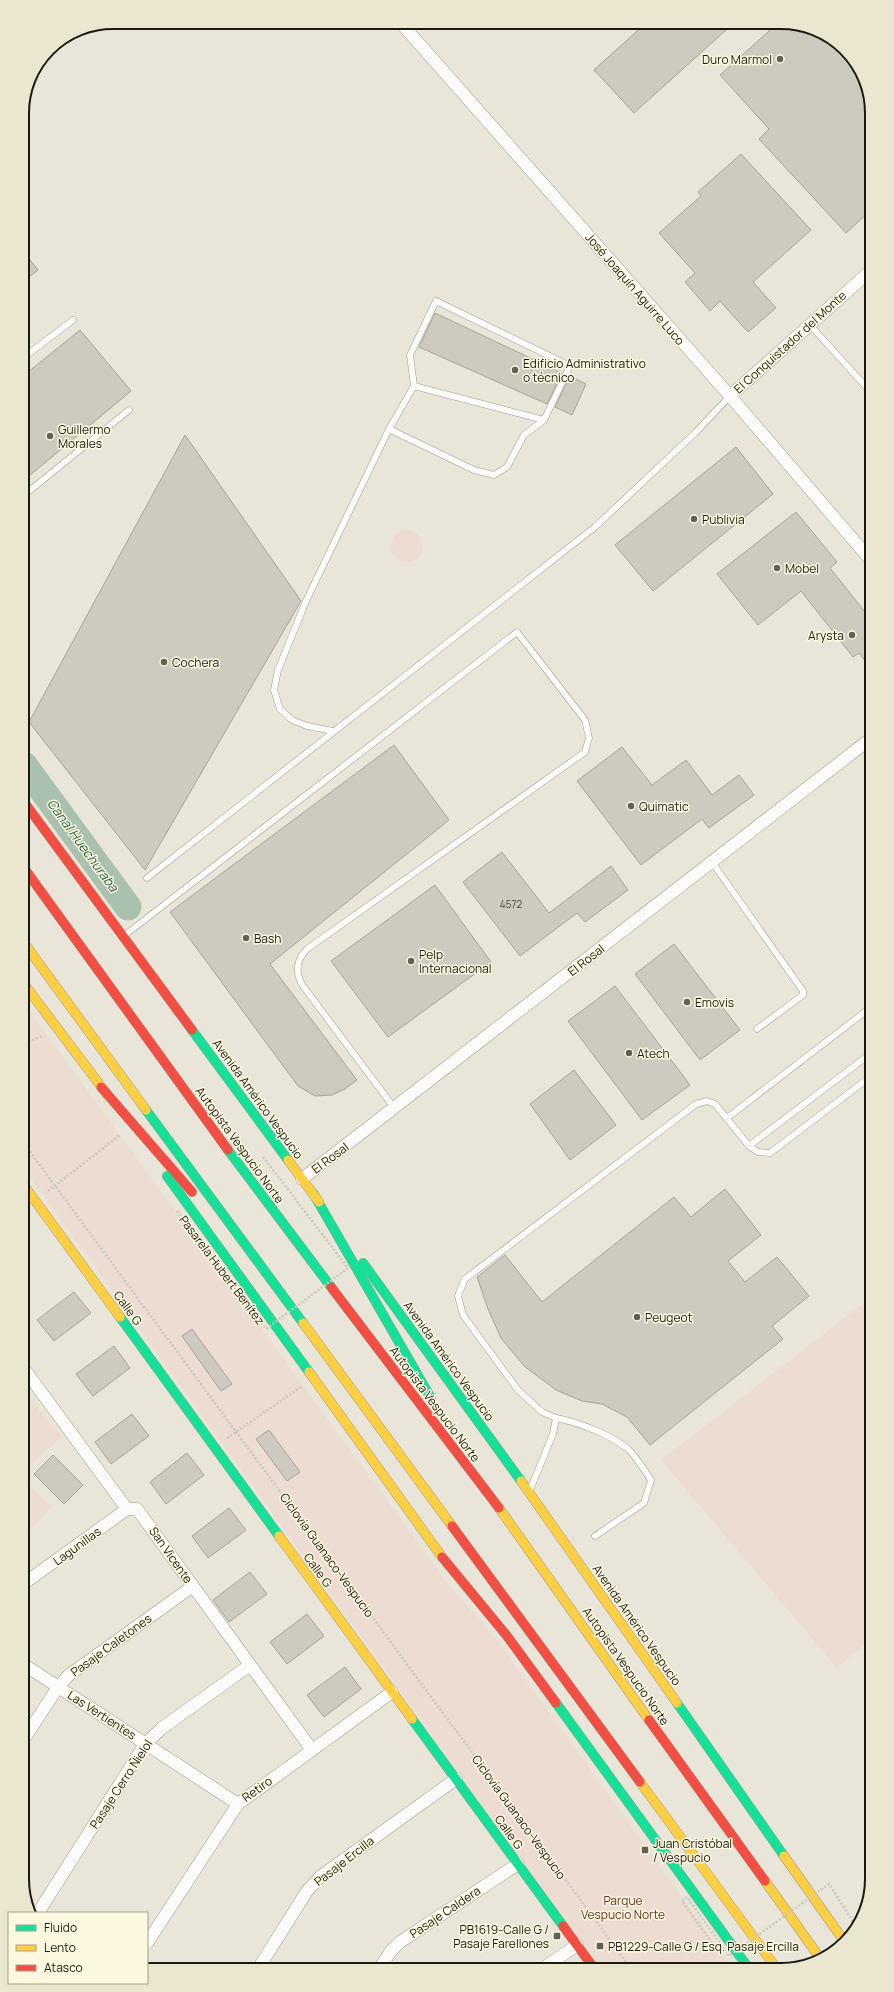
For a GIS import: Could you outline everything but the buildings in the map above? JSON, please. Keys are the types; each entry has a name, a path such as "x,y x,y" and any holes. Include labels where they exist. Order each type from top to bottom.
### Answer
{"main road":[{"name":"Avenida Américo Vespucio","path":"29,809 302,1179 529,1492 842,1938"},
{"name":"Autopista Vespucio Norte","path":"29,875 240,1167 476,1477 817,1954"},
{"path":"29,950 311,1332 773,1963"},
{"path":"29,991 102,1087 455,1574 507,1636 745,1963"},
{"path":"102,1087 198,1200"},
{"name":"Calle G","path":"29,1193 589,1963"},
{"path":"312,1193 476,1477"},
{"path":"214,1218 311,1332"}],"street":[{"name":"José Joaquín Aguirre Luco","path":"406,29 730,396 865,554"},
{"name":"El Conquistador del Monte","path":"730,396 865,276"},
{"name":"El Rosal","path":"302,1179 395,1109 865,743"},
{"path":"29,1374 127,1509"},
{"name":"San Vicente","path":"127,1509 134,1508 140,1511 192,1586 312,1750"},
{"name":"Lagunillas","path":"29,1580 127,1509"},
{"name":"Pasaje Caletones","path":"29,1731 58,1687 82,1665 192,1586"},
{"name":"Pasaje Cerro Ñielol","path":"39,1912 145,1744 162,1728 250,1665"},
{"name":"Las Vertientes","path":"29,1668 238,1804"},
{"name":"Retiro","path":"148,1941 238,1804 392,1692"},
{"name":"Pasaje Ercilla","path":"262,1963 307,1891 318,1879 456,1779"},
{"name":"Pasaje Caldera","path":"383,1963 391,1951 400,1942 518,1864"},
{"path":"551,1963 577,1945"}],"lane":[{"path":"333,730 307,726 292,720 280,709 274,690 278,670 306,601 389,429 414,386 410,355 436,301 570,366 544,420 524,435 507,467 494,475 474,470 389,429"},
{"path":"29,353 73,320"},
{"path":"810,325 865,386"},
{"path":"414,386 544,420"},
{"path":"147,878 333,730 595,527 696,432 730,396"},
{"path":"29,491 128,410"},
{"path":"124,936 517,632 584,720 589,738 584,752 307,949 299,960 298,974 304,986 395,1109"},
{"path":"712,862 803,991 803,995 756,1029"},
{"path":"727,1118 865,1012"},
{"path":"749,1146 865,1058"},
{"path":"595,1536 644,1503 651,1480 630,1451 616,1441 571,1421 556,1418 542,1412 518,1390 463,1315 458,1296 465,1278 696,1104 707,1101 715,1104 749,1146 758,1152 770,1153 865,1081"},
{"path":"529,1492 552,1434 556,1418"}],"path":[{"path":"34,1200 56,1186 122,1134"},
{"name":"Ciclovía Guanaco-Vespucio","path":"29,1150 627,1963"},
{"name":"Pasarela Hubert Benítez","path":"177,1211 266,1329 348,1268 264,1157"},
{"path":"214,1447 313,1378"},
{"path":"712,1943 682,1901 687,1897 729,1956 829,1884 853,1922"}],"green space":[{"path":"404,530 410,530 419,534 423,546 419,558 410,562 404,562 395,558 391,549 391,543 395,534"},
{"name":"Parque Vespucio Norte","path":"29,1010 446,1581 497,1640 730,1963 596,1963 29,1176"},
{"path":"865,1302 865,1644 837,1668 661,1460"},
{"path":"29,1398 62,1437 29,1465"},
{"path":"29,1485 52,1507 29,1531"}],"waterway":[{"name":"Canal Huechuraba","path":"29,772 128,907"}],"traffic: fast":[{"path":"192,1030 288,1160"},
{"path":"146,1110 303,1323"},
{"path":"228,1150 331,1287"},
{"path":"167,1176 309,1372"},
{"path":"313,1193 431,1398"},
{"path":"363,1263 521,1481"},
{"path":"120,1317 279,1536"},
{"path":"556,1703 745,1963"},
{"path":"677,1703 784,1856"},
{"path":"412,1719 563,1926"}],"traffic: slow":[{"path":"29,950 146,1110"},
{"path":"29,991 109,1097"},
{"path":"288,1160 319,1202"},
{"path":"29,1192 120,1317"},
{"path":"303,1323 452,1526"},
{"path":"309,1372 442,1557"},
{"path":"521,1481 677,1703"},
{"path":"499,1508 649,1720"},
{"path":"279,1536 412,1719"},
{"path":"640,1782 773,1963"},
{"path":"784,1856 842,1938"},
{"path":"765,1881 817,1954"}],"traffic: jam":[{"path":"29,809 192,1030"},
{"path":"29,875 228,1150"},
{"path":"101,1087 192,1192"},
{"path":"331,1287 499,1508"},
{"path":"452,1526 640,1782"},
{"path":"442,1557 507,1636 556,1703"},
{"path":"649,1720 765,1881"},
{"path":"563,1926 590,1963"}],"place":[{"name":"Duro Marmol","path":"780,59"},
{"name":"Edificio Administrativo o técnico","path":"515,370"},
{"name":"Guillermo Morales","path":"50,436"},
{"name":"Publivia","path":"694,519"},
{"name":"Mobel","path":"777,568"},
{"name":"Arysta","path":"852,635"},
{"name":"Cochera","path":"164,662"},
{"name":"Quimatic","path":"631,806"},
{"name":"Bash","path":"246,938"},
{"name":"Pelp Internacional","path":"411,961"},
{"name":"Emovis","path":"687,1002"},
{"name":"Atech","path":"629,1053"},
{"name":"Peugeot","path":"637,1317"},
{"name":"Juan Cristóbal / Vespucio","path":"645,1850"},
{"name":"PB1619-Calle G / Pasaje Farellones","path":"557,1936"},
{"name":"PB1229-Calle G / Esq. Pasaje Ercilla","path":"600,1946"}]}
